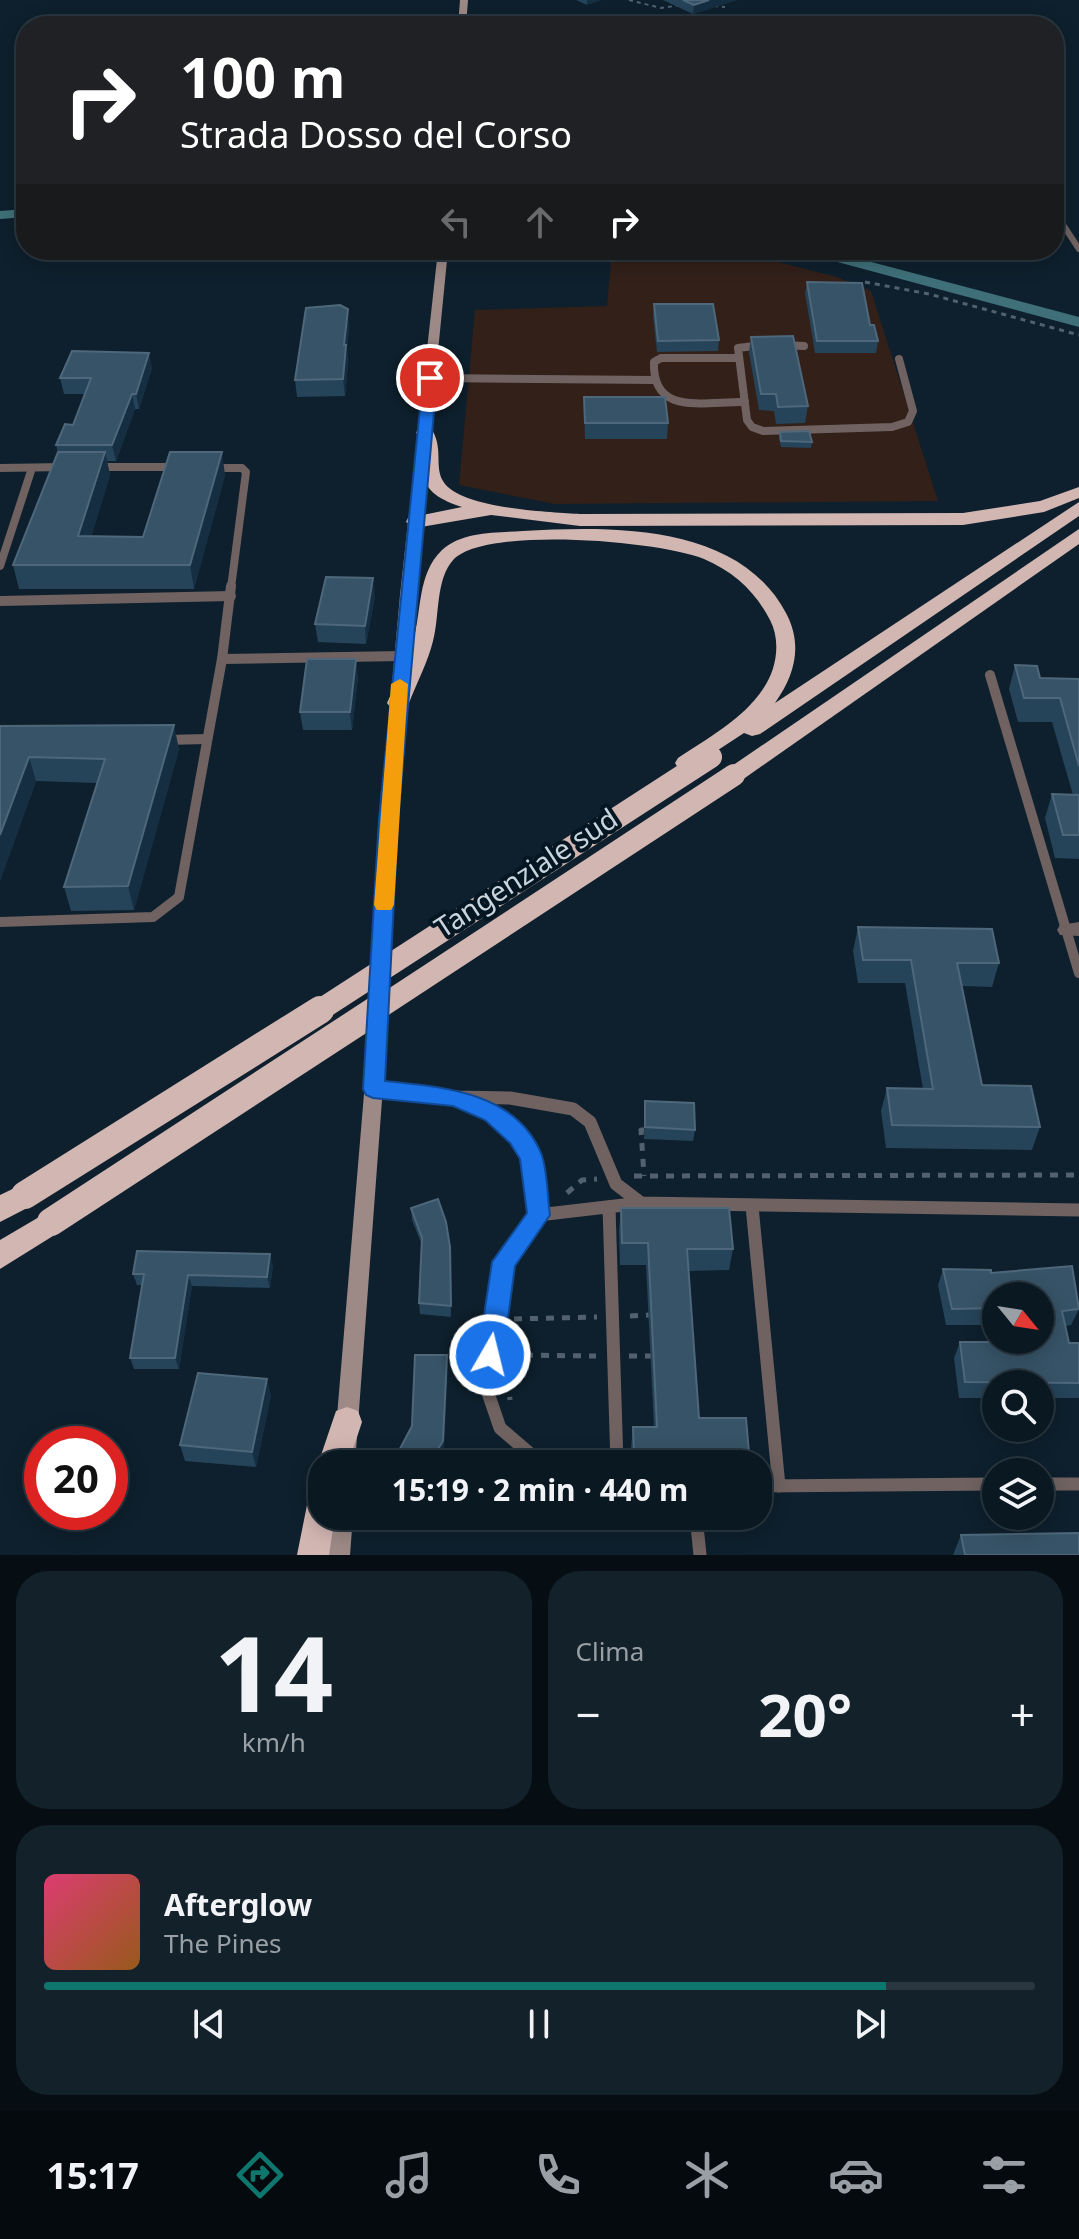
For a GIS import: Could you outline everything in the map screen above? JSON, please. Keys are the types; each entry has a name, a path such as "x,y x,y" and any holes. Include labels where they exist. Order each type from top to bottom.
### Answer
{"highway":[{"path":"425,432 434,445 433,480 442,491 493,511"},
{"path":"415,522 459,513 493,511 580,520 963,519 1032,508 1079,492"},
{"name":"Tangenziale sud","path":"0,1210 475,912 1079,508"},
{"path":"415,522 459,536 491,539"},
{"path":"398,703 424,640 431,587 439,565 457,546 491,539 580,533 631,535 668,542 724,562 764,592 778,611 787,656 780,679 764,704 707,754"},
{"name":"Tangenziale sud","path":"0,1254 734,775 1079,535"},
{"path":"338,1450 347,1422"},
{"path":"313,1555 317,1530"}],"main road":[{"path":"345,1450 377,1046 388,819 442,260"},
{"path":"338,1555 340,1530"}],"lane":[{"path":"1064,226 1079,249"},
{"path":"804,346 744,345 738,348 747,420 752,427 763,431 901,425 908,422 913,411 899,359"},
{"path":"739,358 661,358 654,362 655,380 657,392 672,401 745,402"},
{"path":"430,378 655,380"},
{"path":"0,468 76,467"},
{"path":"0,922 153,917 179,897 222,659 246,472 242,468 90,467"},
{"path":"0,566 32,468"},
{"path":"0,601 231,596"},
{"path":"222,659 402,656"},
{"path":"990,675 1072,930 1079,973"},
{"path":"159,740 207,739"},
{"path":"373,1089 455,1097 510,1098 573,1109 590,1122 616,1184 641,1203"},
{"path":"455,1097 492,1114 518,1136 531,1156 545,1215"},
{"path":"532,1450 500,1428 486,1387 504,1262 545,1215 641,1203 1079,1210"},
{"path":"752,1206 779,1486"},
{"path":"609,1207 617,1450"},
{"path":"772,1486 982,1484"},
{"path":"1054,1484 1079,1484"},
{"path":"697,1530 700,1555"}],"path":[{"path":"629,0 661,8 688,4"},
{"path":"710,6 725,7"},
{"path":"865,282 929,294 1079,335"},
{"path":"644,1130 641,1130 644,1176"},
{"path":"545,1215 582,1180 613,1176 1079,1175"},
{"path":"508,1311 508,1331"},
{"path":"509,1320 649,1315"},
{"path":"508,1343 511,1405"},
{"path":"490,1355 651,1356"}],"shaded area":[{"path":"611,260 770,260 837,277 871,291 938,501 555,504 459,485 475,310 607,306"}],"building":[{"path":"683,0 709,0 694,5"},
{"path":"807,282 862,283 870,325 874,325 878,341 817,341"},
{"path":"654,304 713,304 719,340 658,341"},
{"path":"340,305 348,309 343,379 295,380 306,308"},
{"path":"793,336 808,406 778,407 776,394 761,394 751,337"},
{"path":"72,351 149,353 136,394 132,394 112,445 56,445 65,424 73,425 91,378 60,378"},
{"path":"584,397 665,397 668,423 585,423"},
{"path":"809,431 812,442 781,441 780,432"},
{"path":"58,452 105,452 78,536 143,537 170,452 222,452 190,565 13,565"},
{"path":"326,577 373,578 365,626 315,624"},
{"path":"307,659 356,659 350,712 300,712"},
{"path":"1015,665 1037,666 1040,678 1079,679 1079,766 1060,698 1024,698"},
{"path":"174,725 128,886 64,887 105,759 29,757 0,835 0,726"},
{"path":"1052,794 1079,795 1079,835 1063,835"},
{"path":"858,927 992,929 999,963 957,963 982,1085 1031,1086 1040,1127 892,1125 887,1088 933,1089 911,960 863,960"},
{"path":"645,1101 694,1103 695,1130 645,1127"},
{"path":"438,1199 450,1247 451,1306 419,1303 422,1238 411,1208"},
{"path":"621,1208 729,1208 733,1249 687,1249 699,1418 746,1418 749,1450 634,1450 633,1427 657,1427 648,1243 622,1243"},
{"path":"137,1251 270,1254 267,1277 188,1275 175,1358 130,1358 144,1274 133,1274"},
{"path":"1072,1266 1079,1309 1062,1311 1069,1343 1079,1343 1079,1383 1054,1383 1054,1370 982,1370 982,1382 965,1382 960,1342 982,1342 982,1354 1054,1354 1054,1282 982,1282 982,1308 952,1309 943,1269 991,1270 991,1273"},
{"path":"415,1355 447,1355 443,1441 438,1450 399,1450 412,1426"},
{"path":"198,1373 267,1379 252,1452 180,1445"},
{"path":"1079,1533 1079,1555 965,1555 961,1535"}],"waterway":[{"path":"0,215 16,214"},
{"path":"846,260 1079,322"}],"slow traffic":[{"path":"384,905 400,684"}],"route":[{"path":"430,378 388,819 373,1089 455,1097 492,1114 518,1136 531,1156 538,1215 504,1262 490,1355"}]}
